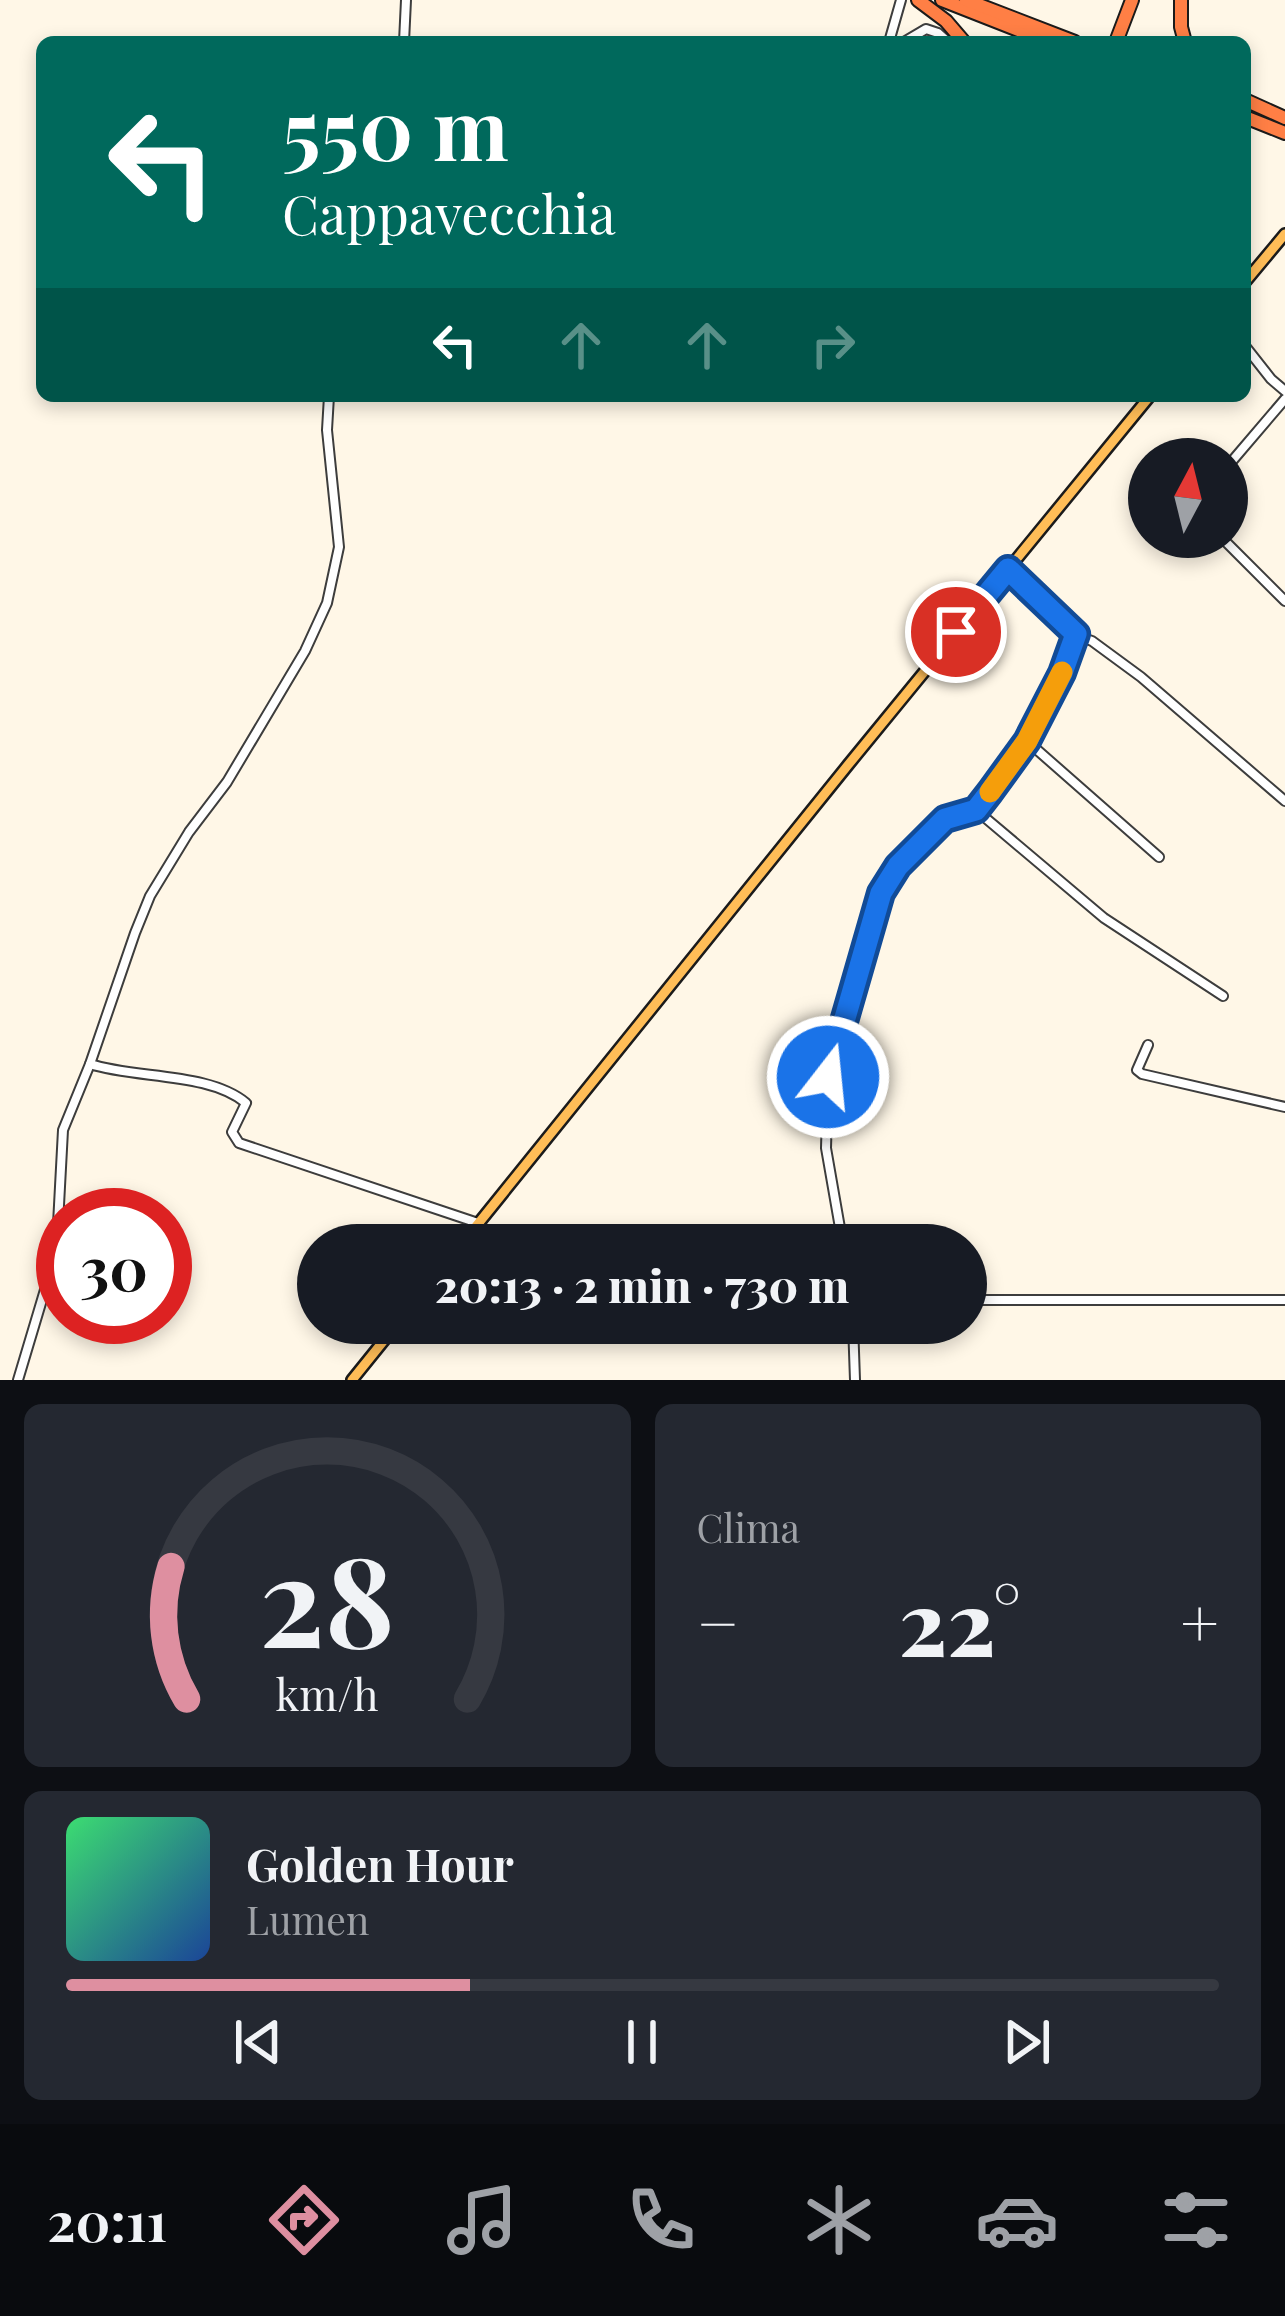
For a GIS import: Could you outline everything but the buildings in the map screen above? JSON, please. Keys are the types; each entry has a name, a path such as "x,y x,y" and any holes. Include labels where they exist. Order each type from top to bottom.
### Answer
{"highway":[{"path":"918,0 959,36"},
{"path":"942,0 1033,36"},
{"path":"966,0 1059,36"},
{"path":"1118,36 1132,0"},
{"path":"1180,0 1183,36"},
{"path":"1251,106 1285,120"},
{"path":"1251,119 1285,133"}],"main road":[{"path":"1251,275 1285,234"},
{"path":"478,1223 1145,402"},
{"path":"352,1380 381,1344"}],"street":[{"path":"404,36 406,0"},
{"path":"892,36 901,0"},
{"path":"914,36 926,29 941,36"},
{"path":"1248,441 1285,395 1251,353"},
{"path":"18,1380 47,1283 58,1224 63,1130 150,896 259,731 327,603 339,547 327,430 329,402"},
{"path":"1241,558 1285,601"},
{"path":"1008,569 1076,634 1141,677 1285,801"},
{"path":"839,1224 826,1148 828,1077 881,893 898,866 945,819 976,810 1027,741 1076,634"},
{"path":"1027,741 1159,857"},
{"path":"976,810 1104,918 1222,996"},
{"path":"1148,1046 1137,1070 1142,1074 1285,1107"},
{"path":"90,1064 232,1092 246,1103 232,1132 239,1143 478,1223"},
{"path":"987,1300 1285,1300"},
{"path":"854,1344 855,1380"}],"slow traffic":[{"path":"990,792 1027,741 1062,672"}],"route":[{"path":"828,1077 881,893 898,866 945,819 976,810 990,792 1027,741 1076,634 1008,569 956,632"}]}
